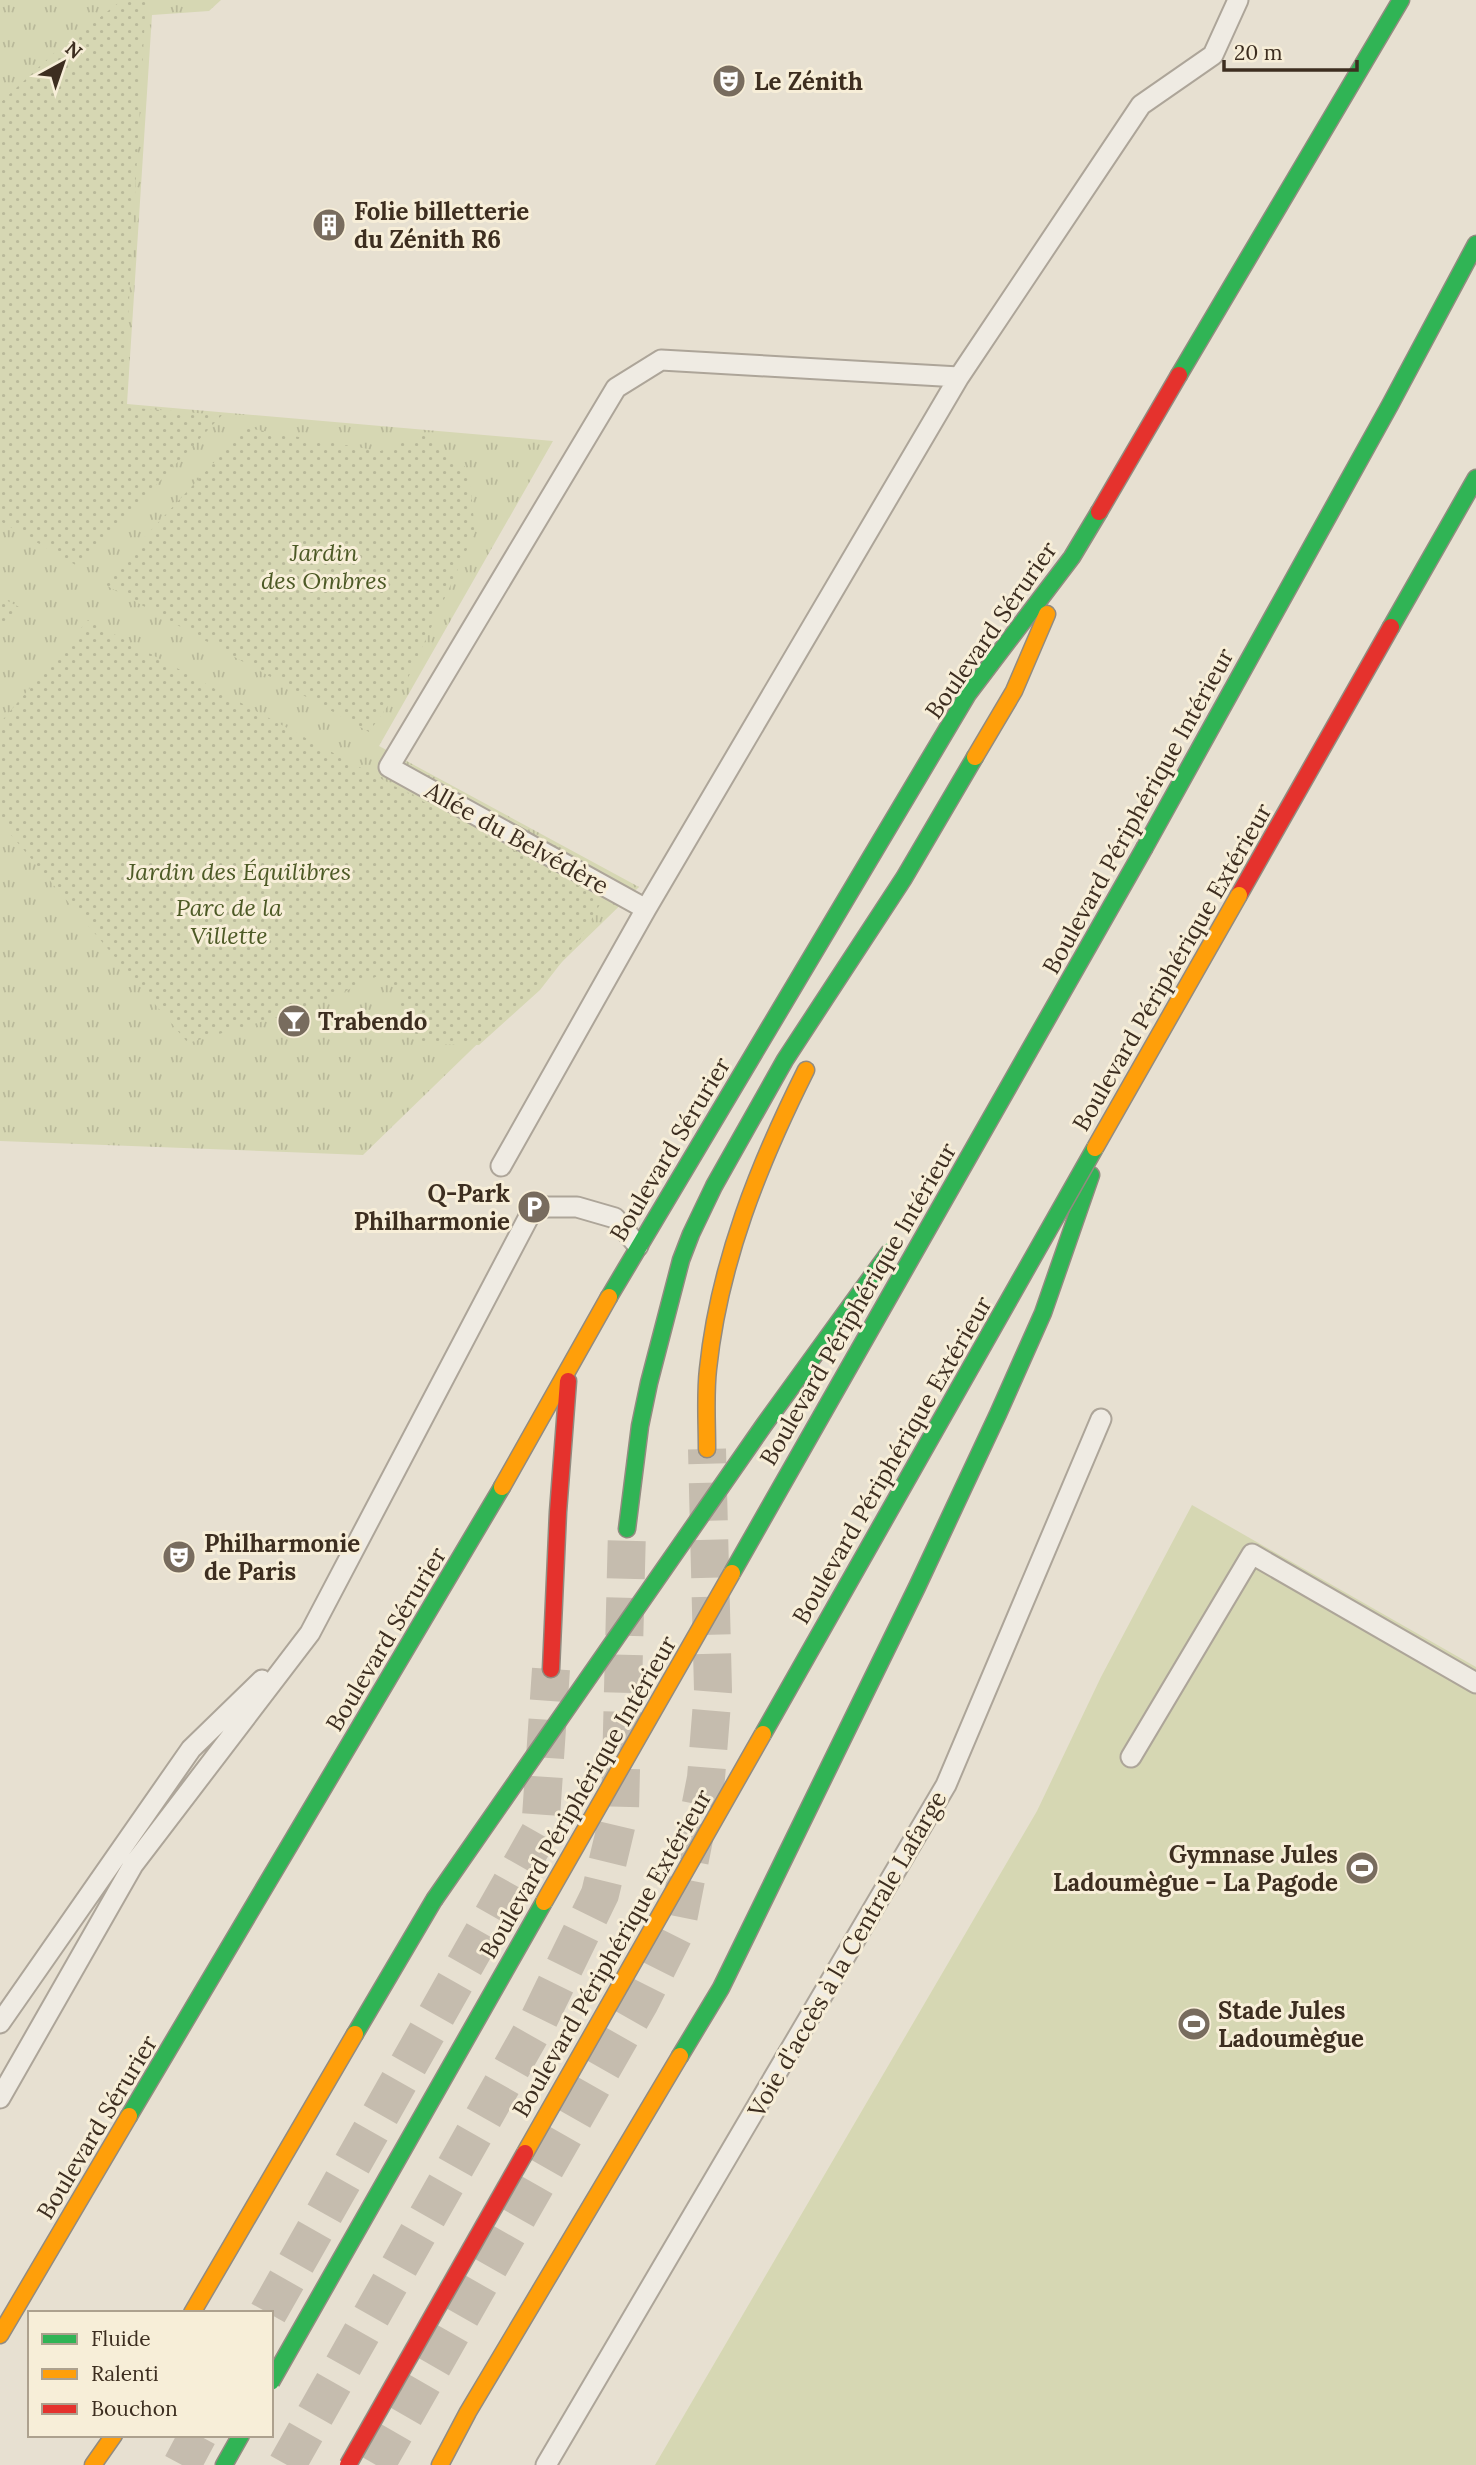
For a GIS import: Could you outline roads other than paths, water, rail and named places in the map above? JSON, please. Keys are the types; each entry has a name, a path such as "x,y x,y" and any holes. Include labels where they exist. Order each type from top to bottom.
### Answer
{"main road":[{"name":"Boulevard Sérurier","path":"0,2335 499,1492 638,1246 968,695 1072,557 1401,0"},
{"name":"Boulevard Périphérique Intérieur","path":"273,2378 1145,847 1384,417 1476,244"},
{"name":"Boulevard Périphérique Extérieur","path":"348,2465 1476,478"},
{"path":"626,1529 640,1426 649,1383 681,1260 691,1234 714,1186 785,1060 904,878 1014,691 1072,557"},
{"path":"836,1011 904,878"},
{"path":"707,1449 708,1372 716,1311 725,1274 748,1201 811,1060"},
{"path":"926,1200 1007,1087"},
{"path":"440,2465 468,2412 721,1988 916,1587 1038,1326 1109,1124"},
{"path":"193,2311 434,1900 757,1436 902,1234"},
{"path":"551,1669 558,1511 569,1368"},
{"path":"93,2465 113,2437"},
{"path":"224,2465 240,2437"}],"lane":[{"path":"501,1166 646,909 959,377 1141,105 1213,55 1238,0"},
{"name":"Allée du Belvédère","path":"646,909 389,767 616,388 661,360 959,377"},
{"path":"0,2098 133,1865 310,1633 534,1208 577,1207 615,1218 638,1246"},
{"name":"Voie d'accès à la Centrale Lafarge","path":"547,2465 946,1785 1101,1419"},
{"path":"1131,1757 1252,1554 1476,1683"},
{"path":"0,2024 191,1749 310,1633"}],"tunnel":[{"path":"376,2465 640,2002 676,1930 706,1778 713,1690 707,1449"},
{"path":"287,2465 539,2019 600,1894 620,1810 627,1529"},
{"path":"269,2311 540,1832 551,1669"},
{"path":"182,2465 197,2437"}],"place":[{"name":"Le Zénith","path":"729,81"},
{"name":"Folie billetterie du Zénith R6","path":"329,225"},
{"name":"Trabendo","path":"294,1021"},
{"name":"Q-Park Philharmonie","path":"534,1207"},
{"name":"Philharmonie de Paris","path":"179,1557"},
{"name":"Gymnase Jules Ladoumègue - La Pagode","path":"1362,1868"},
{"name":"Stade Jules Ladoumègue","path":"1194,2024"}],"park label":[{"name":"Jardin des Ombres","path":"324,566"},
{"name":"Jardin des Équilibres","path":"239,871"},
{"name":"Parc de la Villette","path":"229,921"}]}
